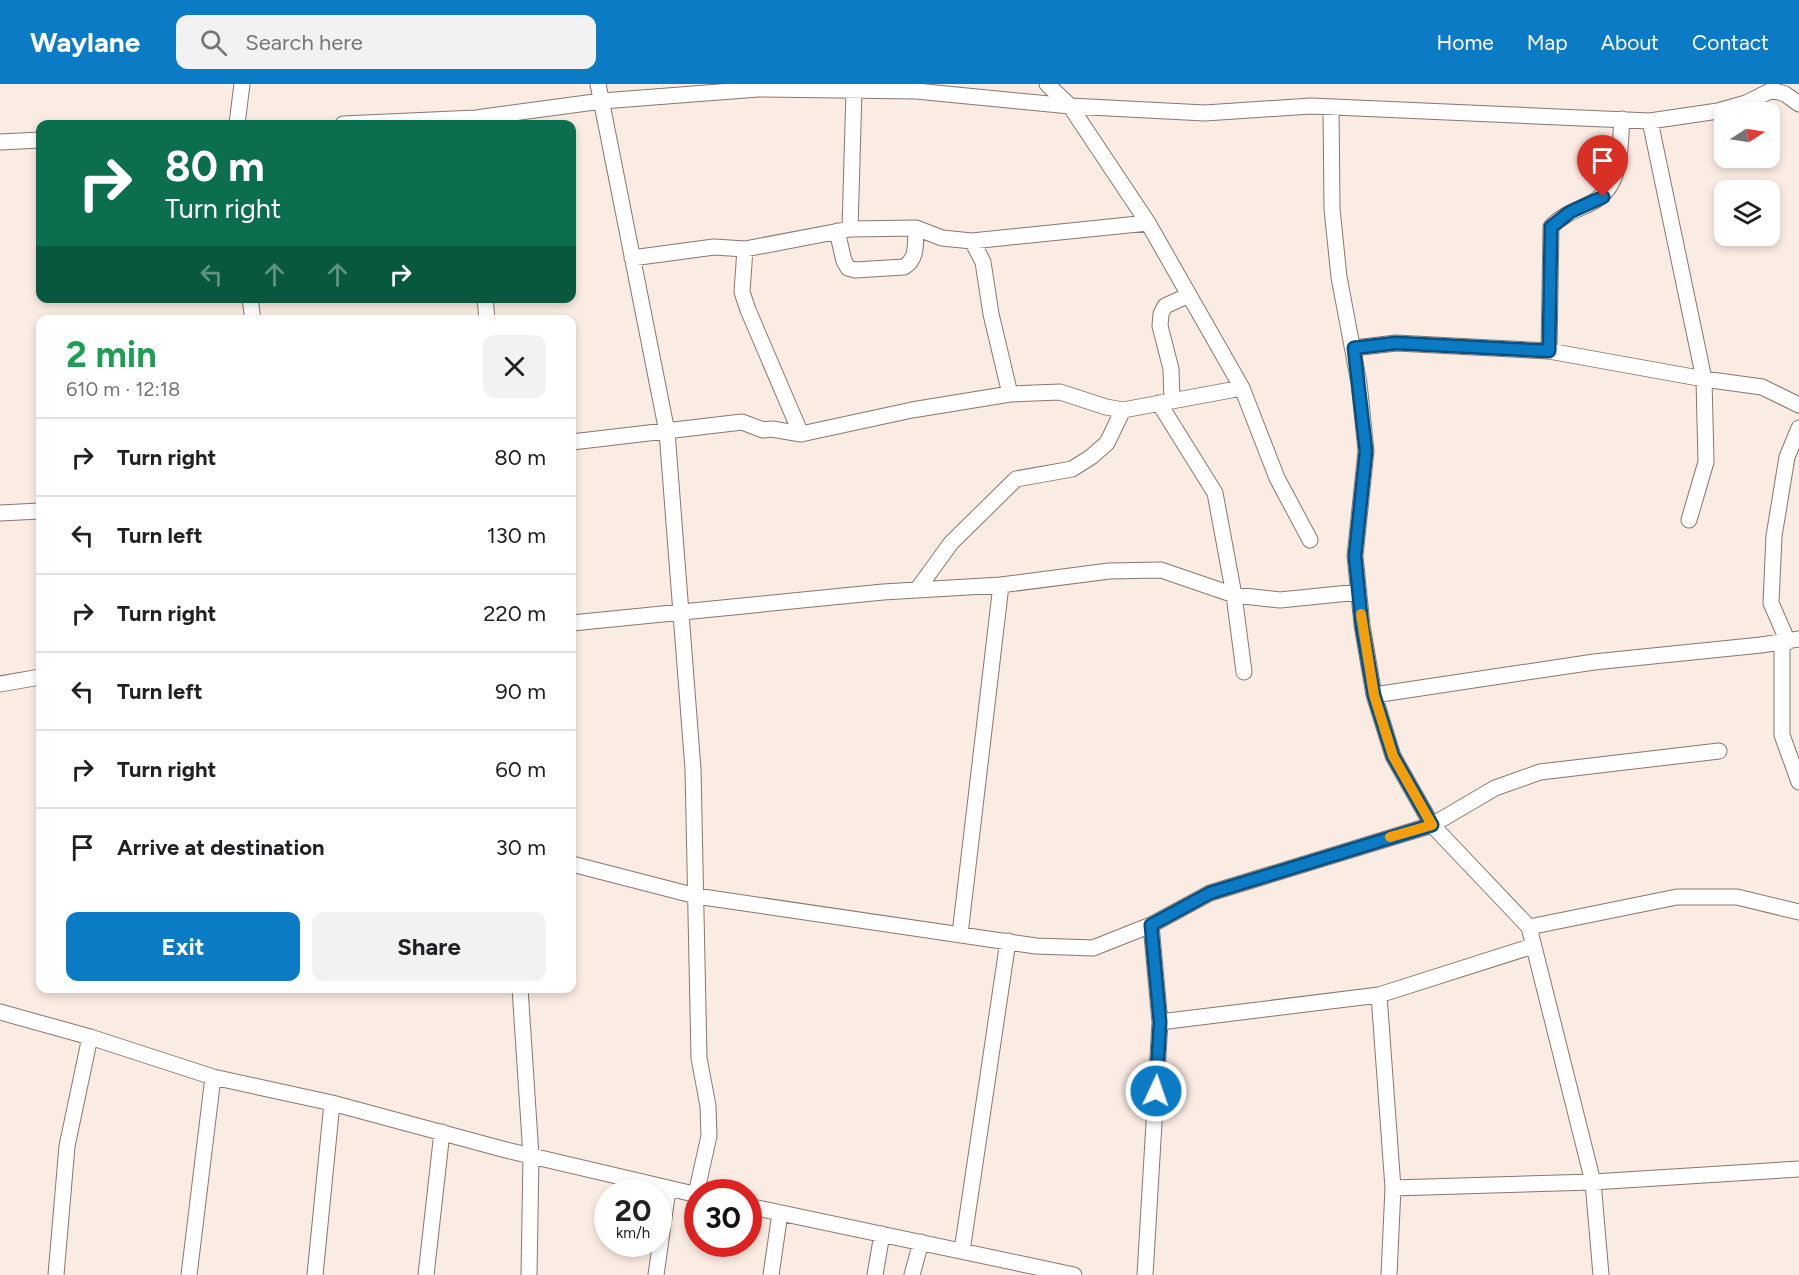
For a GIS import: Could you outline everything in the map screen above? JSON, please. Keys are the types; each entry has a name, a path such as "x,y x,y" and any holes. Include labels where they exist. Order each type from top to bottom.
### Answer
{"street":[{"path":"238,120 242,84"},
{"path":"598,84 667,432 693,769 699,1058 708,1106 709,1136 700,1179"},
{"path":"1047,84 1070,106 1110,162 1148,223 1242,388 1277,478 1310,540"},
{"path":"483,120 602,101 758,89 916,91 1070,106 1205,113 1290,106 1650,121 1718,111 1746,103 1773,90 1785,94 1799,104"},
{"path":"854,90 843,230 844,261 848,268 855,270 904,267 909,264 915,251 916,228"},
{"path":"1331,107 1333,220 1339,277 1354,348 1366,451 1355,556 1374,695 1393,756 1432,825 1529,927 1593,1182 1601,1275"},
{"path":"1549,351 1551,227 1557,220 1598,201 1610,190 1617,175 1622,119"},
{"path":"1650,121 1704,380 1706,462 1689,520"},
{"path":"0,142 36,140"},
{"path":"632,258 714,247 745,249 843,230 916,228 942,238 972,241 1148,223"},
{"path":"972,241 983,262 991,314 1010,394"},
{"path":"745,249 742,292 801,434"},
{"path":"1189,295 1165,306 1161,314 1160,326 1171,369 1166,402 1215,493 1234,595 1244,672"},
{"path":"1354,348 1396,343 1549,351 1704,380 1762,387 1799,405"},
{"path":"576,442 667,432 704,424 742,422 763,430 772,429 801,434 912,410 1010,394 1060,392 1123,410 1242,388"},
{"path":"917,590 951,543 1016,479 1072,469 1091,457 1107,442 1123,410"},
{"path":"1799,428 1787,457 1774,536 1771,603 1788,640 1782,735 1799,782"},
{"path":"0,513 36,511"},
{"path":"576,623 917,590 1001,585 1109,571 1161,570 1234,595 1280,600 1359,592"},
{"path":"960,934 1001,585"},
{"path":"1374,695 1594,662 1788,640"},
{"path":"0,684 36,678"},
{"path":"576,865 696,897 1036,946 1093,948 1151,925 1210,893 1432,825 1495,788 1540,772 1719,752"},
{"path":"1529,927 1677,897 1737,897 1799,912"},
{"path":"1145,1275 1160,1022 1151,925"},
{"path":"962,1251 1008,941"},
{"path":"1160,1022 1379,994 1533,946"},
{"path":"520,993 531,1156 529,1275"},
{"path":"1379,994 1393,1188 1389,1275"},
{"path":"0,1012 90,1037 213,1077 332,1103 626,1179"},
{"path":"56,1275 67,1146 90,1037"},
{"path":"189,1275 213,1077"},
{"path":"315,1275 332,1103"},
{"path":"426,1275 442,1132"},
{"path":"1393,1188 1593,1182 1799,1169"},
{"path":"762,1210 962,1251 1027,1271 1074,1275"},
{"path":"771,1275 780,1214"},
{"path":"875,1275 882,1234"},
{"path":"912,1275 921,1242"},
{"path":"656,1275 659,1257"}],"slow traffic":[{"path":"1361,614 1374,695 1393,756 1432,825 1390,837"}],"route":[{"path":"1156,1091 1160,1022 1151,925 1210,893 1432,825 1393,756 1374,695 1362,626 1355,556 1366,451 1354,348 1396,343 1549,351 1552,291 1551,227 1570,212 1603,197"}]}
